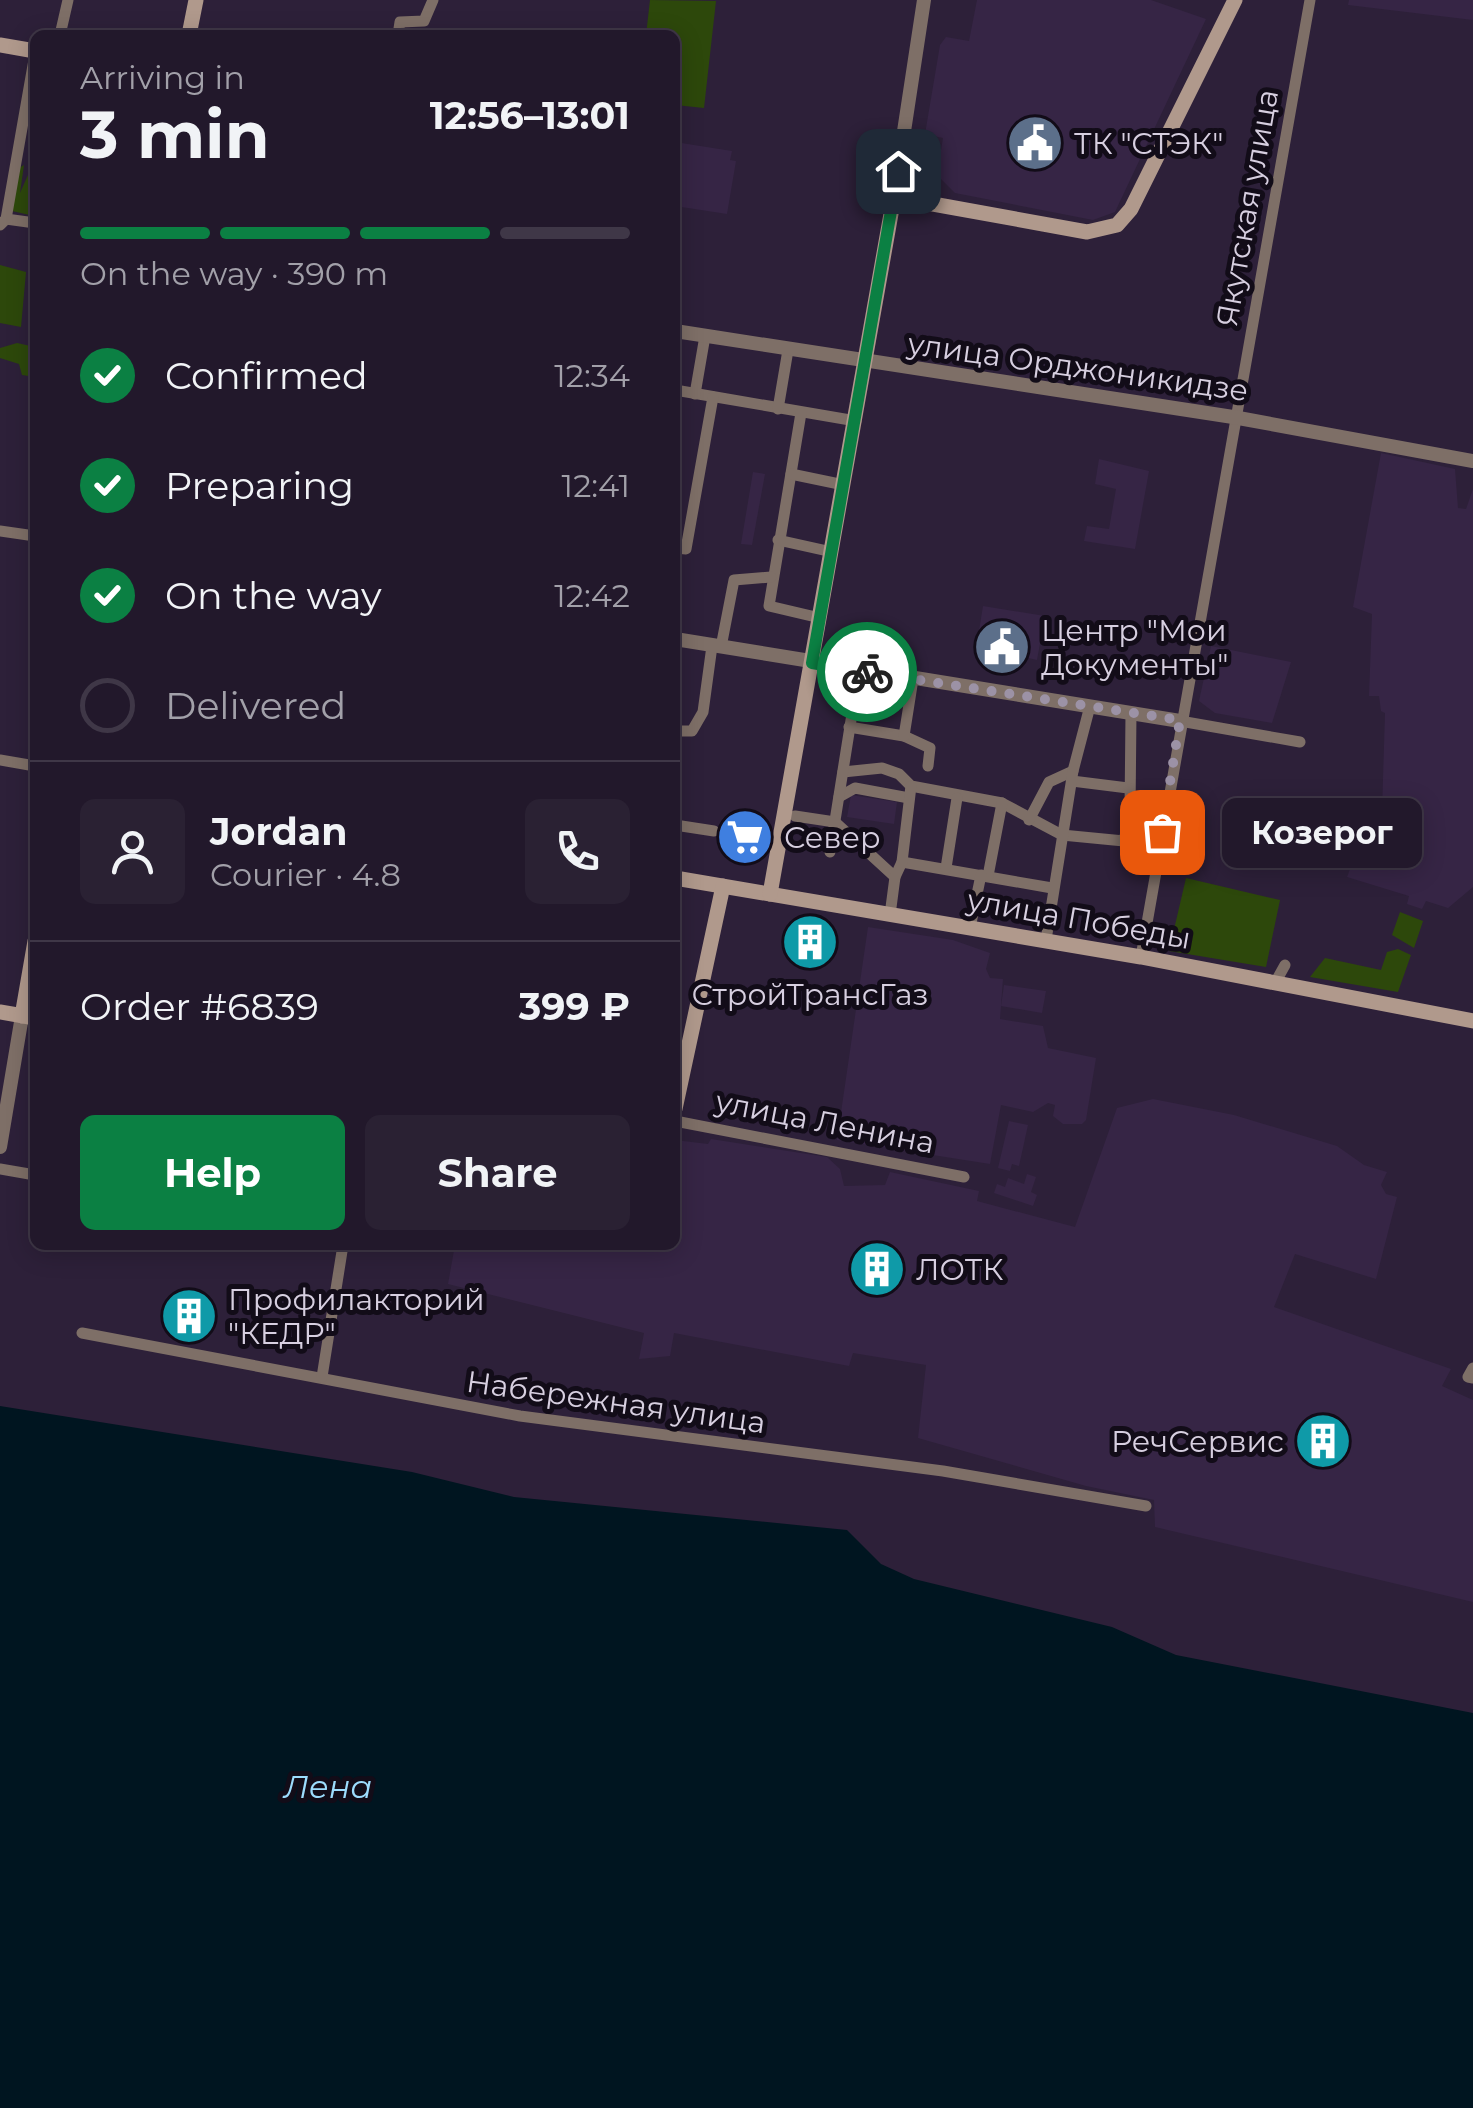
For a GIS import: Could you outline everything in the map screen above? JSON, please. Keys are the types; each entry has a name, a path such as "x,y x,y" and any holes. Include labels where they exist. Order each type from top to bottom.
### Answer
{"main road":[{"path":"191,30 196,0"},
{"path":"770,894 894,196 1087,232 1108,230 1132,209 1235,0"},
{"path":"0,45 30,51"},
{"name":"улица Победы","path":"680,879 1141,957 1473,1021"},
{"path":"680,1086 723,886"},
{"path":"0,1012 29,1017"}],"street":[{"path":"61,30 68,0"},
{"path":"399,30 400,22 424,22 433,0"},
{"path":"894,196 924,0"},
{"name":"Якутская улица","path":"1141,957 1233,417 1310,0"},
{"path":"30,79 3,222 30,223"},
{"name":"улица Орджоникидзе","path":"680,332 1233,417 1473,462"},
{"path":"695,394 705,336"},
{"path":"778,409 788,350"},
{"path":"680,391 856,420"},
{"path":"680,548 686,549 714,397"},
{"path":"801,413 769,606 820,618"},
{"path":"791,474 844,486"},
{"path":"0,531 30,535"},
{"path":"778,540 832,552"},
{"path":"680,732 692,731 703,712 734,580 771,577"},
{"path":"680,641 1300,742"},
{"path":"830,852 859,670"},
{"path":"904,736 913,679"},
{"path":"1046,940 1072,776 1090,706"},
{"path":"839,797 855,788 1002,802 1028,820 1062,835 1124,842 1130,812 1131,713"},
{"path":"849,727 904,736 930,748 928,766"},
{"path":"0,760 30,765"},
{"path":"843,772 882,768 899,774 910,792 902,862 894,878 890,914"},
{"path":"1028,820 1049,782 1072,776 1128,788"},
{"path":"946,868 957,798"},
{"path":"970,928 1002,802"},
{"path":"795,816 835,822 894,878"},
{"path":"680,826 714,831"},
{"path":"902,862 1052,888"},
{"path":"1275,983 1285,966"},
{"path":"0,1147 29,1017"},
{"name":"улица Ленина","path":"680,1123 964,1176"},
{"path":"0,1169 30,1174"},
{"path":"322,1377 342,1250"},
{"name":"Набережная улица","path":"82,1333 322,1377 339,1385 520,1416 944,1471 1146,1506"}],"shaded area":[{"path":"977,0 1151,0 1206,19 1115,212 1093,220 955,193 937,175 943,138 925,134 940,45 946,37 969,41"},
{"path":"1349,0 1473,0 1473,20 1348,5"},
{"path":"680,143 732,151 730,160 736,161 727,214 680,207"},
{"path":"1381,453 1455,469 1458,508 1466,509 1473,489 1473,887 1448,908 1426,901 1422,909 1407,904 1409,896 1347,877 1372,813 1382,812 1385,713 1381,711 1379,696 1369,696 1372,614 1353,607"},
{"path":"1099,459 1149,471 1135,549 1084,541 1087,526 1109,529 1116,489 1095,484"},
{"path":"753,472 765,474 752,545 741,544"},
{"path":"983,606 1045,616 1037,660 1024,657 1027,640 979,631"},
{"path":"1211,646 1291,662 1272,723 1215,713 1199,701"},
{"path":"851,795 897,802 894,824 847,817"},
{"path":"868,927 953,940 990,953 986,969 990,978 1003,979 1000,1019 1043,1026 1048,1048 1096,1058 1086,1120 1082,1124 1063,1124 1053,1116 1055,1105 1048,1103 1033,1112 1001,1105 990,1164 837,1140"},
{"path":"1004,985 1046,991 1042,1013 1001,1006"},
{"path":"1153,1099 1234,1115 1337,1146 1364,1165 1387,1172 1381,1185 1386,1194 1397,1197 1376,1279 1295,1254 1274,1307 1451,1369 1442,1386 1473,1400 1473,1602 1155,1527 1154,1500 1086,1486 918,1438 926,1365 853,1353 849,1366 674,1333 670,1356 639,1359 644,1333 448,1284 454,1250 680,1250 680,1141 708,1144 711,1139 827,1157 840,1169 844,1186 885,1185 890,1172 979,1191 977,1201 1075,1227 1117,1108"},
{"path":"1009,1121 1028,1125 1019,1166 1012,1164 1010,1171 998,1168"},
{"path":"1027,1174 1036,1177 1031,1192 1037,1195 1033,1206 994,1193 997,1184 1005,1187 1008,1178 1024,1184"}],"green space":[{"path":"650,0 716,1 704,108 680,106 680,30 647,30"},
{"path":"24,165 20,193 30,170 30,215 12,211 17,169"},
{"path":"0,265 26,272 21,327 0,323"},
{"path":"17,343 30,346 30,376 22,375 19,364 0,358 0,348"},
{"path":"1186,878 1280,900 1266,967 1169,951"},
{"path":"1400,912 1423,921 1414,948 1392,935"},
{"path":"1398,949 1411,955 1398,992 1310,977 1325,958 1381,970 1387,952"}],"water":[{"name":"Лена","path":"0,1406 412,1472 514,1497 847,1530 881,1564 914,1579 1112,1627 1176,1655 1473,1713 1473,2108 0,2108"}],"way so far":[{"path":"867,672 1180,720 1162,832"}],"place":[{"name":"ТК \"СТЭК\"","path":"1035,143"},
{"name":"Центр \"Мои Документы\"","path":"1002,647"},
{"name":"Козерог","path":"1162,832"},
{"name":"Север","path":"745,837"},
{"name":"СтройТрансГаз","path":"810,942"},
{"name":"ЛОТК","path":"877,1269"},
{"name":"Профилакторий \"КЕДР\"","path":"189,1316"},
{"name":"РечСервис","path":"1323,1441"}],"route":[{"path":"867,672 812,663 898,171"}]}
